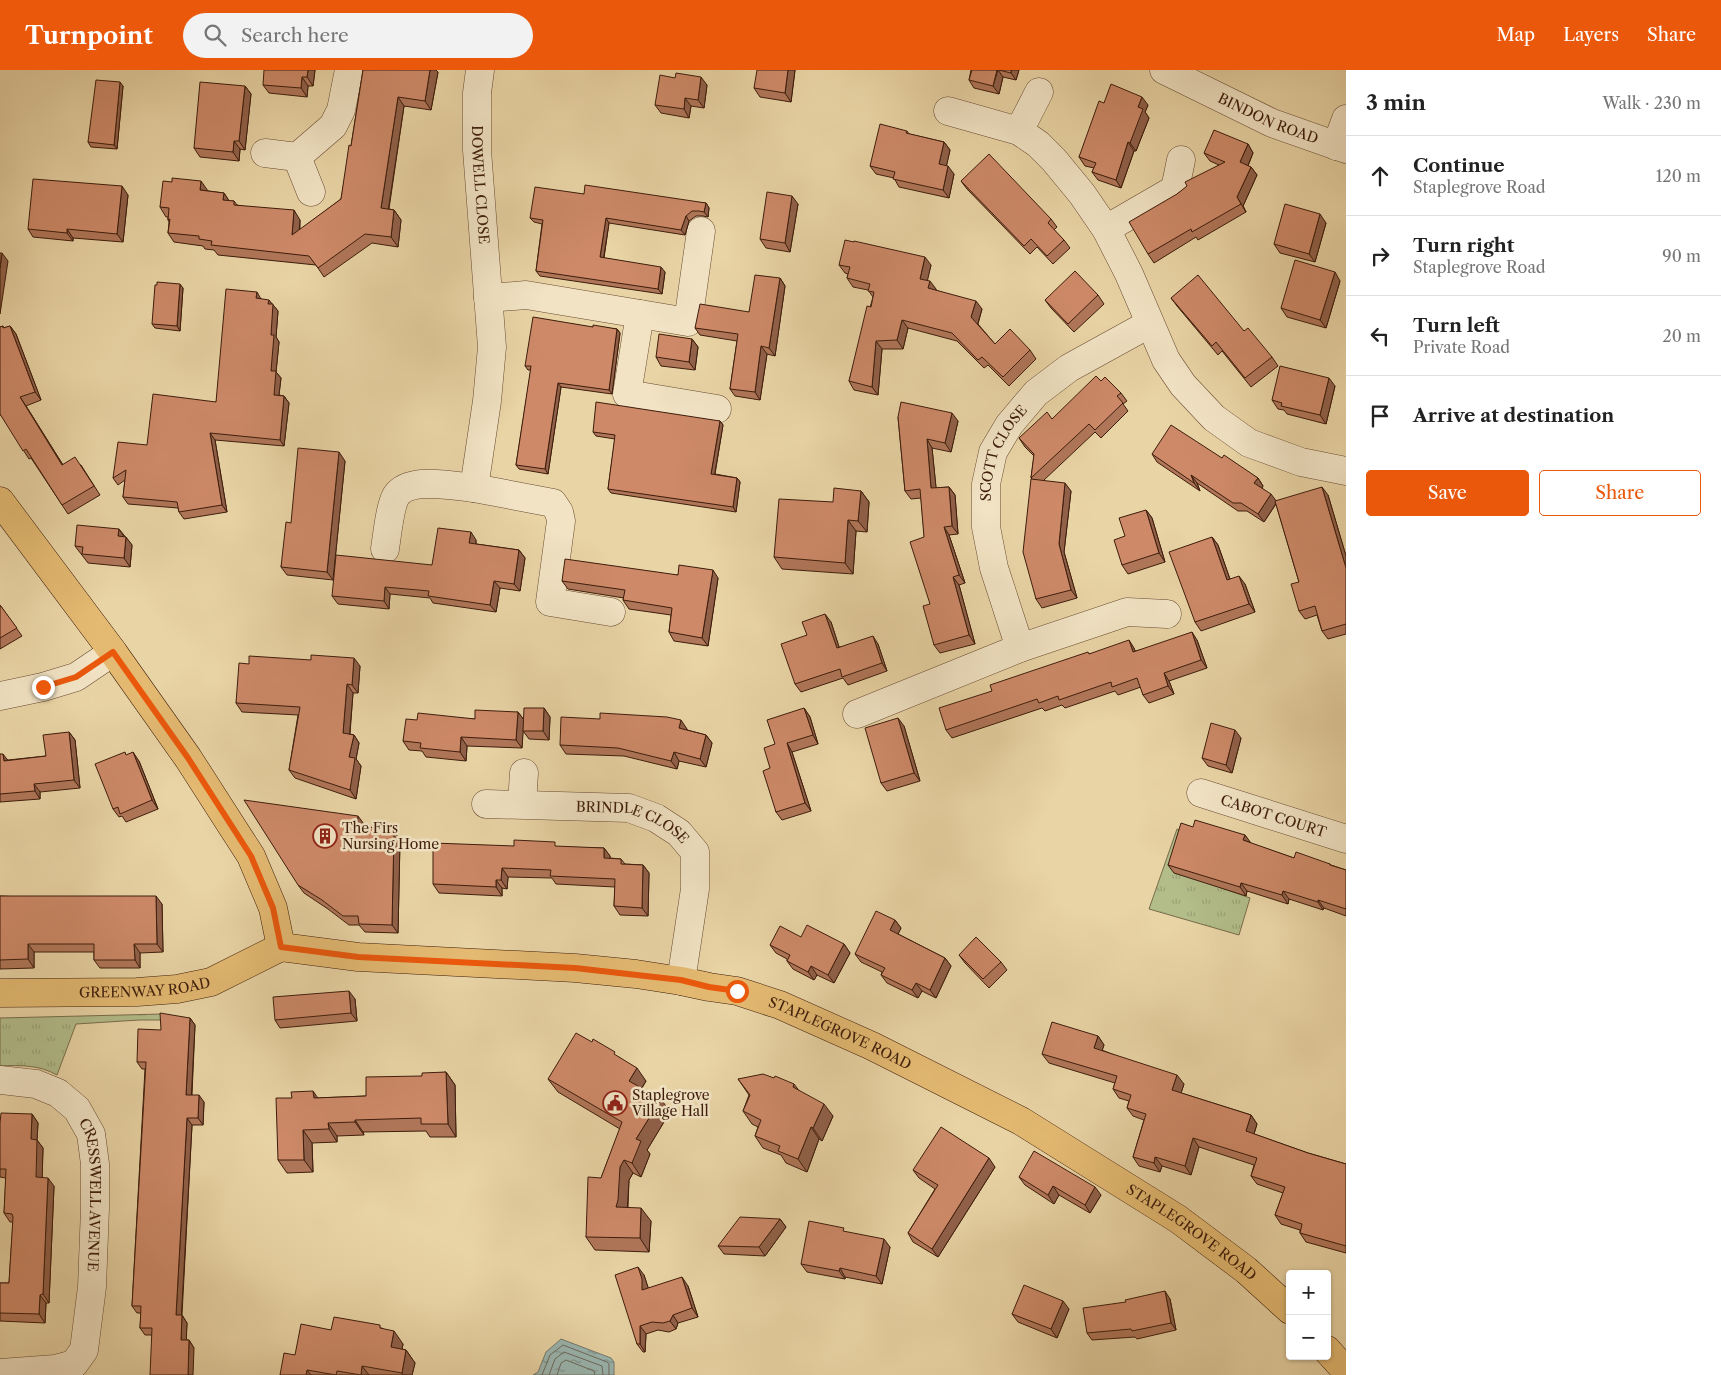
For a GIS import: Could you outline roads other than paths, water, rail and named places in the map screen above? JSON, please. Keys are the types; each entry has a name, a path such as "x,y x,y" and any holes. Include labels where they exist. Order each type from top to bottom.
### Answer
{"main road":[{"path":"0,501 113,652 188,758 251,856 273,908 281,947"},
{"name":"STAPLEGROVE ROAD","path":"281,947 358,957 575,968 681,980 737,991 780,1005 872,1046 1021,1121 1178,1219 1246,1270 1286,1306"},
{"name":"GREENWAY ROAD","path":"0,993 137,992 177,988 211,982 281,947"},
{"path":"1331,1355 1346,1372"}],"street":[{"path":"297,158 333,126 341,110 349,70"},
{"name":"DOWELL CLOSE","path":"474,488 487,402 492,347 477,150 477,93 480,70"},
{"name":"BINDON ROAD","path":"1164,70 1272,123 1341,147"},
{"path":"1019,131 1039,92"},
{"path":"948,111 1019,131 1038,144 1054,160 1082,194 1106,229 1129,274 1166,360 1183,385 1214,418 1248,443 1301,462 1345,465"},
{"path":"1341,147 1346,119"},
{"path":"265,153 297,158"},
{"path":"297,158 311,192"},
{"path":"1106,229 1175,189 1181,160"},
{"path":"488,298 526,295 688,322 701,231"},
{"path":"640,314 627,394 717,409"},
{"name":"SCOTT CLOSE","path":"1020,648 994,568 986,527 986,484 993,452 1009,425 1036,393 1069,368 1149,324"},
{"path":"385,549 396,496 405,488 431,483 474,488 553,502 559,512 561,521 550,602 612,612"},
{"path":"857,714 1020,648 1127,612 1167,614"},
{"path":"0,696 43,687 76,677 113,652"},
{"path":"522,804 524,773"},
{"name":"CABOT COURT","path":"1202,794 1346,839"},
{"name":"BRINDLE CLOSE","path":"486,804 629,808 656,818 679,833 695,852 695,889 681,980"},
{"name":"CRESSWELL AVENUE","path":"0,1080 36,1084 58,1093 77,1110 91,1134 95,1164 92,1287 84,1350 76,1370 55,1369 0,1373"}],"water":[{"path":"561,1339 611,1358 614,1362 614,1375 533,1375 538,1372 546,1352"}],"place":[{"name":"The Firs Nursing Home","path":"325,836"},
{"name":"Staplegrove Village Hall","path":"615,1103"}]}
